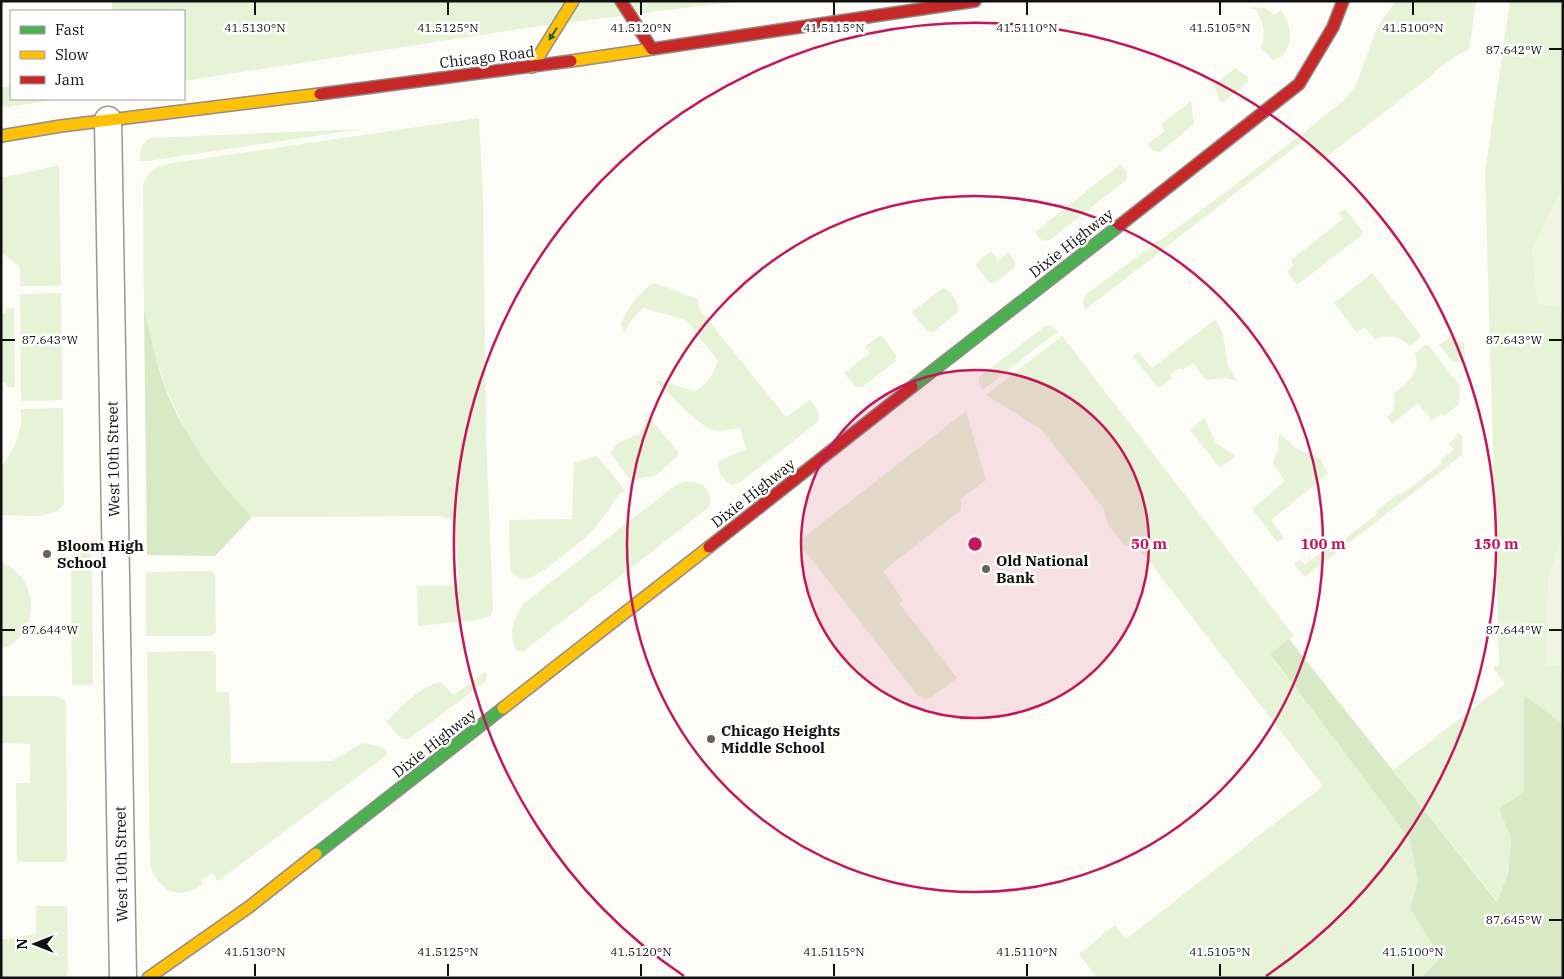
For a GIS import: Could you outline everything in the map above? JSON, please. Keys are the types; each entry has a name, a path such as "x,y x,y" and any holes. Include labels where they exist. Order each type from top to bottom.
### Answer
{"main road":[{"path":"532,67 573,1"},
{"path":"621,1 652,49"},
{"name":"Chicago Road","path":"1,136 108,120 532,67 975,1"},
{"name":"Dixie Highway","path":"148,978 249,908 1299,84 1333,27 1342,1"}],"street":[{"name":"West 10th Street","path":"108,120 123,978"}],"green space":[{"path":"112,1 740,1 533,27 185,81 185,10 112,10"},
{"path":"1396,1 1476,1 1469,50 1459,54 1435,71 1435,73 1321,161 1304,140 1085,310 1083,301 1085,295 1215,200 1345,99 1356,85 1375,33"},
{"path":"1510,1 1563,1 1563,969 1524,791 1499,809 1511,838 1508,874 1498,902 1393,770 1505,684 1493,668 1499,664 1499,659 1485,172"},
{"path":"1250,7 1265,8 1275,15 1281,10 1285,16 1290,30 1290,38 1286,52 1281,57 1274,60 1260,48 1264,38 1263,28 1256,9 1251,9"},
{"path":"1235,68 1248,77 1248,82 1225,101 1220,102 1214,85"},
{"path":"10,86 10,100 54,100 1,108 1,88"},
{"path":"1191,101 1194,124 1160,152 1153,151 1147,144 1165,131 1161,124"},
{"path":"479,118 483,200 486,435 493,609 491,616 478,620 418,626 417,586 459,585 455,521 440,516 252,517 233,497 189,438 166,389 144,308 143,184 154,169 172,163"},
{"path":"362,129 140,161 141,148 150,138"},
{"path":"1121,164 1127,173 1126,180 1050,240 1045,241 1040,238 1035,232"},
{"path":"59,165 61,286 20,286 20,267 1,252 1,178"},
{"path":"1563,184 1563,308 1537,304 1532,250"},
{"path":"1345,209 1363,231 1363,234 1297,285 1287,271 1294,265 1291,260 1343,219 1339,213"},
{"path":"991,251 998,260 1009,252 1015,262 1014,268 994,283 990,283 976,266 977,262"},
{"path":"1372,273 1420,334 1420,338 1410,346 1398,338 1389,336 1375,340 1365,327 1357,333 1334,303"},
{"path":"653,283 698,299 700,310 786,417 810,400 819,413 818,422 739,483 732,485 726,480 719,471 718,465 719,461 746,449 740,427 720,431 707,427 692,416 656,382 657,380 695,391 710,378 718,361 686,320 643,308 629,323 625,333 621,324 634,301"},
{"path":"943,288 949,291 954,298 958,306 957,313 933,332 927,331 912,312"},
{"path":"61,293 62,400 21,401 20,294"},
{"path":"6,308 14,308 15,387 7,387 6,383 1,381 1,313 5,313"},
{"path":"144,308 162,380 182,425 214,473 252,517 215,556 147,555"},
{"path":"1216,319 1223,335 1228,366 1237,381 1224,378 1206,380 1193,363 1182,370 1180,368 1170,374 1172,378 1161,387 1157,387 1133,356 1138,352 1152,368"},
{"path":"1049,325 1058,331 983,390 979,384 979,377 1045,326"},
{"path":"1452,335 1464,344 1465,362 1453,362 1439,345"},
{"path":"879,336 883,337 896,355 895,362 862,387 856,387 844,373 870,353 865,347"},
{"path":"1062,336 1294,636 1270,655 1410,840 1418,881 1410,909 1441,958 1421,978 1097,978 1079,954 1115,925 1126,939 1323,786 1133,541 1126,546 1108,525 1104,509 1042,430 986,395"},
{"path":"1425,345 1429,346 1460,386 1459,404 1444,416 1441,414 1432,421 1418,403 1392,424 1387,417 1392,412 1394,406 1394,393 1412,376 1417,360 1415,353"},
{"path":"63,408 64,503 60,509 45,515 1,515 1,468 15,445 21,425 21,409"},
{"path":"966,411 986,480 961,499 961,510 883,571 903,600 899,603 957,678 930,698 924,699 918,696 798,542"},
{"path":"649,417 678,452 678,456 655,476 640,478 633,483 610,453 618,443 639,434 645,420"},
{"path":"1204,418 1216,443 1236,456 1220,468 1190,430"},
{"path":"1279,433 1296,448 1320,459 1328,474 1271,520 1284,538 1277,542 1252,509 1285,481 1273,463 1278,450"},
{"path":"1458,433 1462,436 1462,455 1305,577 1294,564 1300,560 1305,565 1333,543 1336,546 1377,514 1376,511 1399,493 1401,495 1442,463 1440,460 1454,450 1449,443 1457,437"},
{"path":"597,456 625,490 591,532 540,573 524,579 512,573 510,568 509,520 572,519 574,463"},
{"path":"684,482 701,484 707,489 710,497 708,508 523,652 517,651 512,639 512,633 517,615 523,604 677,484"},
{"path":"1563,531 1563,665 1546,666 1548,578"},
{"path":"83,548 90,552 92,558 93,685 72,685 71,557"},
{"path":"1,563 14,570 23,580 29,593 31,606 29,619 23,632 14,642 1,649"},
{"path":"211,571 215,575 216,632 212,636 146,636 146,572"},
{"path":"1289,639 1497,902 1508,874 1511,838 1499,809 1524,791 1524,695 1563,724 1563,978 1421,978 1441,958 1410,909 1418,881 1410,840 1270,654"},
{"path":"212,651 216,655 216,692 229,692 231,763 332,761 362,743 378,746 387,751 387,755 218,881 212,873 201,880 203,884 186,892 179,893 165,888 154,875 150,866 147,652"},
{"path":"485,672 487,675 485,682 409,739 402,739 386,722 411,698 432,685 440,682 454,695"},
{"path":"1,696 56,696 64,700 66,704 67,862 17,862 16,783 30,783 30,744 1,743"},
{"path":"36,906 67,906 68,968 66,978 1,978 1,940 36,934"}],"traffic: fast":[{"path":"912,387 1120,225"},
{"path":"316,854 503,708"}],"traffic: slow":[{"path":"532,67 573,1"},
{"path":"571,61 652,49"},
{"path":"1,136 61,126 320,94"},
{"path":"503,708 709,547"},
{"path":"148,978 249,907 316,854"}],"traffic: jam":[{"path":"621,1 652,49 975,1"},
{"path":"1120,225 1299,84 1333,27 1343,1"},
{"path":"320,94 571,61"},
{"path":"709,547 912,387"}],"place":[{"name":"Bloom High School","path":"47,554"},
{"name":"Old National Bank","path":"986,569"},
{"name":"Chicago Heights Middle School","path":"711,739"}]}
